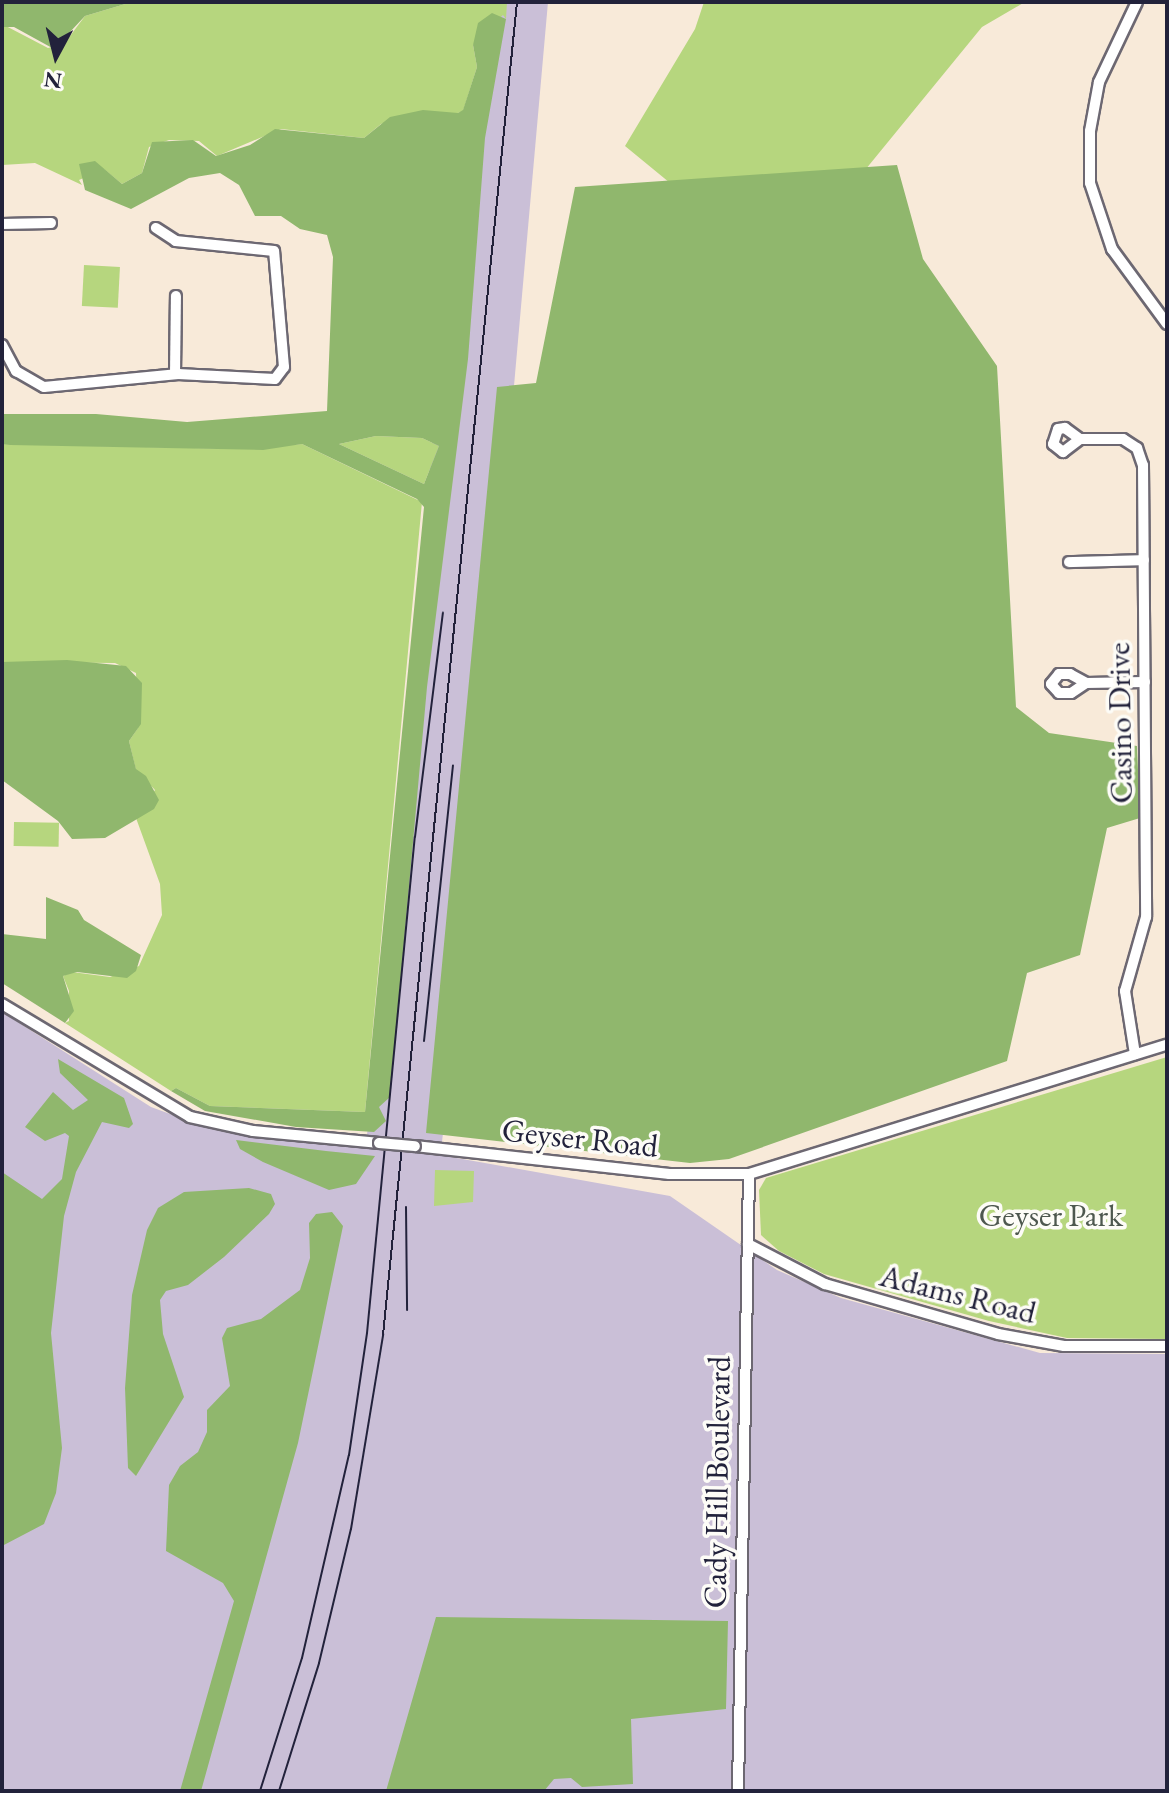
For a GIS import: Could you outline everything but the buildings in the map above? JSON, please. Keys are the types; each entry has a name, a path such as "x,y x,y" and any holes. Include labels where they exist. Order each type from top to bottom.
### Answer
{"street":[{"path":"1137,2 1099,82 1090,131 1090,183 1112,249 1167,324"},
{"path":"2,224 51,223"},
{"path":"2,345 16,371 44,387 175,374 275,379 284,367 274,251 176,241 156,228"},
{"path":"175,374 176,296"},
{"name":"Casino Drive","path":"1080,439 1123,439 1140,453 1144,560 1146,917 1125,991 1135,1054"},
{"path":"1069,562 1144,560"},
{"path":"1086,683 1145,682"},
{"name":"Geyser Road","path":"2,1004 190,1117 253,1131 645,1172 749,1174 1167,1045"},
{"name":"Cady Hill Boulevard","path":"738,1791 749,1174"},
{"name":"Adams Road","path":"748,1244 839,1289 998,1334 1064,1346 1167,1346"}],"shaded area":[{"path":"490,2 548,2 465,939 442,1142 367,1135 433,432"},
{"path":"2,1012 151,1107 211,1129 440,1155 670,1196 777,1270 841,1298 1040,1353 1167,1354 1167,1791 2,1791"}],"green space":[{"path":"2,2 132,2 85,16 54,49 14,27 2,27"},
{"path":"132,2 507,2 506,19 503,15 473,45 477,67 463,111 458,113 407,114 381,124 364,138 281,129 217,156 199,141 169,140 149,147 142,173 122,184 104,169 79,180 82,185 35,163 2,165 4,25 48,48 64,44 85,16"},
{"path":"704,2 1025,2 982,27 843,197 692,201 625,146 695,29"},
{"path":"492,13 506,19 485,138 468,359 427,687 390,1097 379,1107 386,1121 374,1132 296,1127 205,1111 171,1091 176,1088 210,1106 365,1112 424,507 417,499 302,444 263,450 10,445 2,444 2,414 96,414 187,422 327,411 333,257 327,235 300,229 281,216 255,216 239,185 220,173 189,178 131,209 85,190 79,164 95,161 122,184 142,173 152,142 193,140 216,156 250,145 275,129 364,138 390,117 423,110 458,113 463,110 477,67 473,45 478,23","holes":["376,436 422,438 439,446 424,484 339,444"]},
{"path":"897,165 923,259 997,366 1016,707 1049,733 1137,746 1140,818 1107,828 1080,955 1027,973 1007,1061 729,1159 690,1163 426,1133 497,387 536,383 575,187"},
{"path":"84,265 120,267 118,308 82,306"},
{"path":"376,436 422,438 439,446 424,484 339,444"},
{"path":"2,444 241,449 302,444 422,502 365,1112 210,1106 176,1088 171,1091 65,1023 69,1021 69,991 63,976 72,972 110,977 139,966 162,915 160,884 136,818 155,790 136,770 129,741 138,728 136,673 115,663 2,662"},
{"path":"67,660 126,666 142,683 141,724 129,741 136,769 146,776 159,800 154,809 105,838 72,839 58,821 2,780 2,662"},
{"path":"14,822 59,823 59,847 14,846"},
{"path":"46,897 78,910 84,920 141,955 136,971 127,978 77,972 63,976 74,1011 65,1023 2,983 2,934 46,939"},
{"name":"Geyser Park","path":"1167,1057 1167,1339 1067,1338 989,1321 824,1274 779,1251 761,1235 759,1190 766,1178"},
{"path":"58,1059 124,1098 133,1124 129,1128 102,1122 76,1172 64,1216 51,1333 62,1448 56,1493 44,1524 2,1546 2,1172 42,1199 62,1179 69,1136 65,1133 45,1141 25,1127 53,1092 73,1110 88,1100 60,1073"},
{"path":"236,1140 375,1156 356,1184 329,1190 263,1162 240,1149"},
{"path":"435,1170 474,1171 473,1202 434,1206"},
{"path":"249,1188 271,1194 275,1204 269,1214 224,1257 188,1285 166,1291 160,1300 163,1334 184,1397 136,1476 128,1468 125,1388 132,1295 147,1230 158,1208 184,1192"},
{"path":"332,1212 343,1226 298,1443 201,1791 180,1791 234,1601 223,1583 166,1551 169,1485 180,1466 198,1452 207,1432 207,1410 230,1386 222,1338 227,1328 261,1319 300,1290 310,1258 309,1223 316,1214"},
{"path":"436,1617 728,1621 726,1709 631,1719 633,1784 582,1787 571,1778 554,1779 544,1791 386,1791"}],"railway":[{"path":"279,1791 319,1663 351,1529 383,1335 517,2"},
{"path":"260,1791 302,1658 349,1455 367,1333 415,837 443,613"},
{"path":"424,1041 453,766"},
{"path":"406,1207 407,1310"}]}
